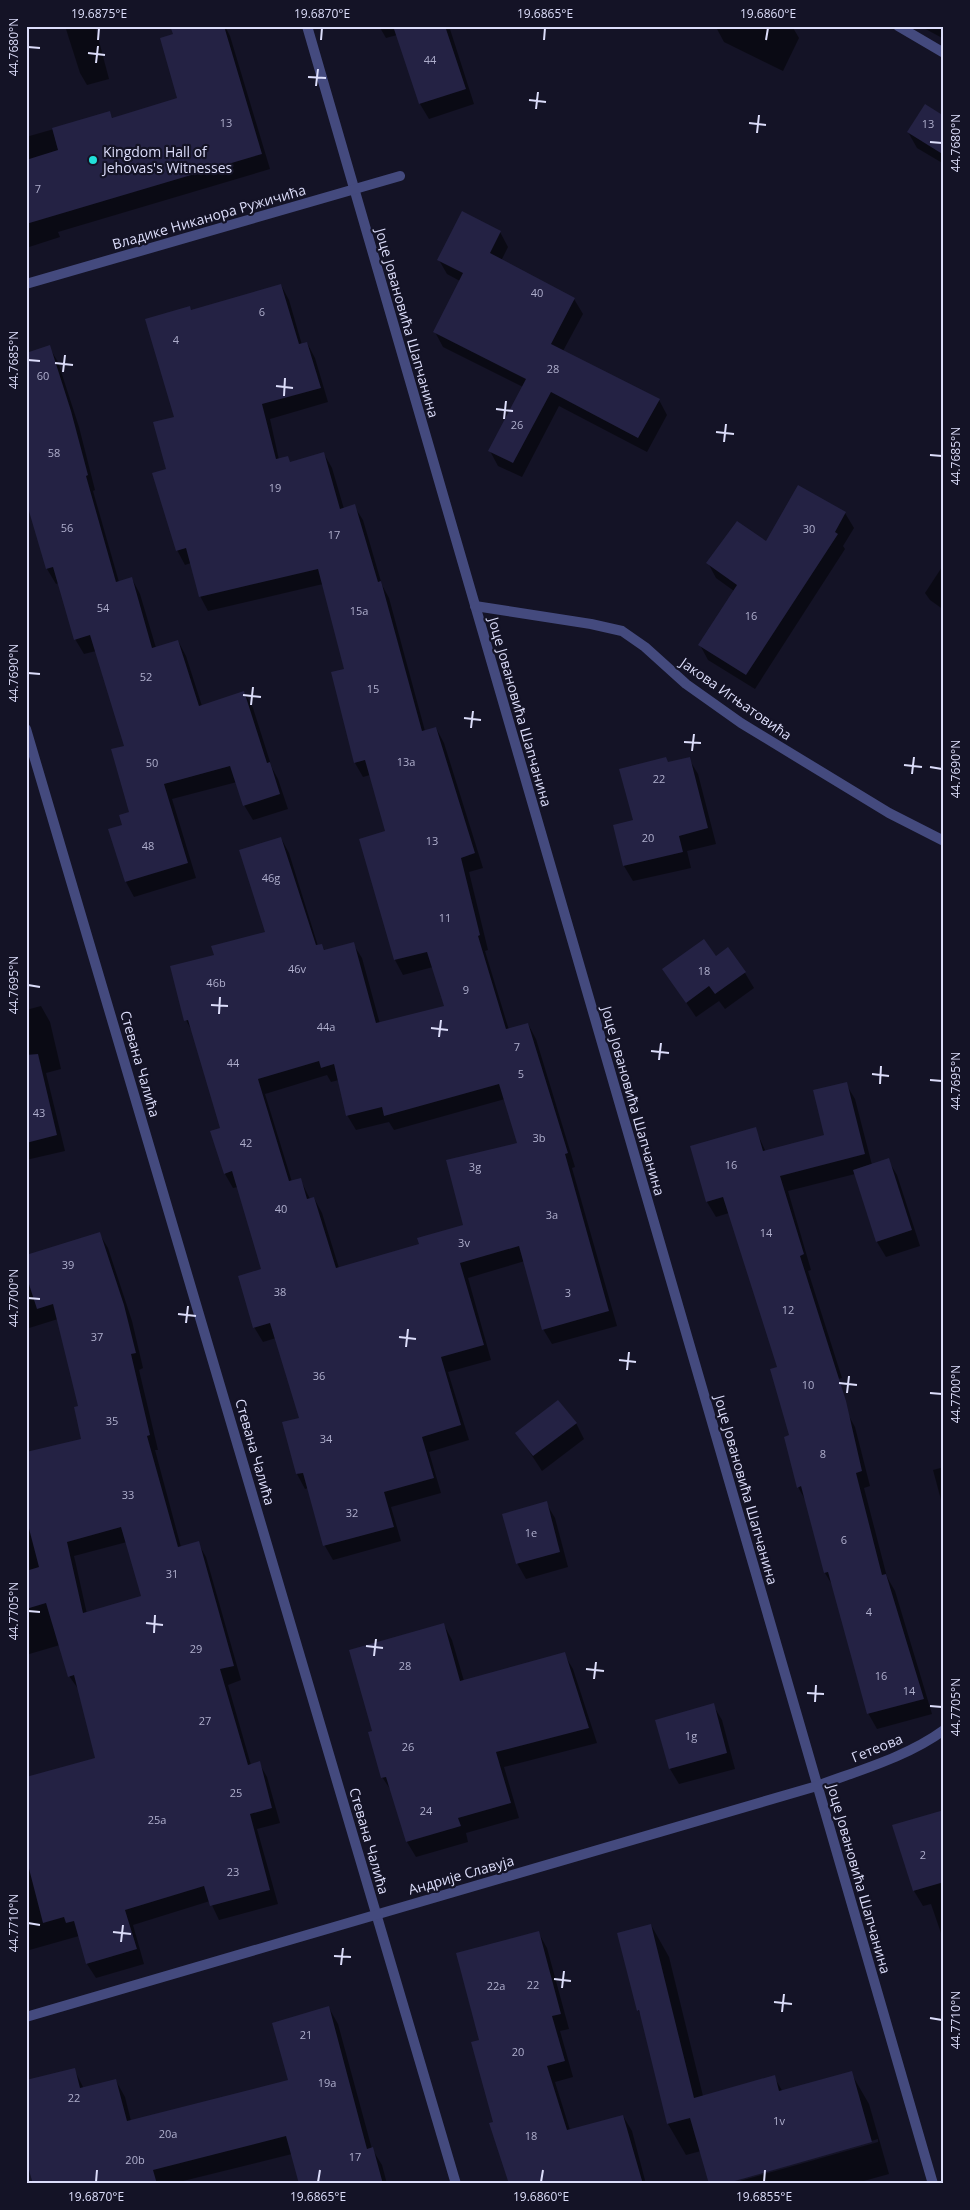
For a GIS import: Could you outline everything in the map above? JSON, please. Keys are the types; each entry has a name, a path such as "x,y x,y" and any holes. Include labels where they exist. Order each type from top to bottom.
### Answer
{"street":[{"name":"Јоце Јовановића Шапчанина","path":"306,26 933,2184"},
{"path":"898,26 944,53"},
{"name":"Владике Никанора Ружичића","path":"26,284 400,176"},
{"name":"Јакова Игњатовића","path":"475,606 622,630 645,647 686,684 742,722 889,812 944,841"},
{"name":"Стевана Чалића","path":"26,729 456,2184"},
{"name":"Гетеова","path":"817,1786 896,1756 944,1730"},
{"name":"Андрије Славуја","path":"26,2017 817,1786"}],"building":[{"path":"170,26 224,26 262,154 26,224 26,160 58,150 52,128 110,111 112,118 177,98 160,38 173,34"},
{"path":"393,26 445,26 466,89 419,104"},
{"path":"925,104 944,116 944,155 907,132"},
{"path":"462,211 501,231 490,253 575,298 551,344 660,399 638,438 551,392 513,463 488,451 526,379 433,332 463,273 437,260"},
{"path":"281,284 299,344 307,342 321,388 262,404 276,459 288,456 290,462 324,452 340,509 355,504 378,582 381,581 422,731 436,727 475,853 461,858 480,935 478,936 506,1029 528,1023 568,1153 565,1154 609,1311 542,1330 519,1246 460,1263 484,1345 441,1357 461,1425 422,1437 434,1478 384,1492 394,1527 323,1546 303,1473 296,1474 282,1422 299,1418 270,1323 253,1328 238,1276 261,1269 232,1171 224,1174 210,1131 220,1128 188,1020 184,1021 170,966 214,955 211,946 265,932 239,850 281,837 316,945 322,944 324,950 354,942 376,1023 444,1006 427,952 394,960 359,839 385,831 365,760 354,763 331,672 344,669 318,569 199,597 186,548 176,551 152,473 166,469 153,422 174,417 145,319 190,306 191,310","holes":["319,1061 321,1068 334,1064 346,1116 382,1107 384,1116 499,1084 517,1143 446,1160 463,1225 417,1238 419,1244 336,1268 314,1197 307,1199 301,1178 289,1181 258,1079"]},
{"path":"50,345 71,411 88,475 86,476 116,582 132,577 152,648 178,640 199,706 244,691 267,763 270,762 280,794 243,806 230,766 164,784 188,863 125,882 108,829 122,825 119,815 129,812 111,749 124,746 90,635 74,640 53,567 46,569 26,501 26,353"},
{"path":"798,485 846,512 835,532 838,534 746,675 698,645 737,585 706,563 737,521 766,541"},
{"path":"666,757 668,762 690,757 708,828 679,836 683,852 623,866 613,825 633,820 619,769"},
{"path":"704,939 716,956 728,947 746,972 715,994 709,986 686,1003 662,969"},
{"path":"38,1054 57,1135 26,1143 26,1055"},
{"path":"847,1082 865,1154 780,1176 804,1254 800,1256 846,1401 862,1471 856,1473 882,1575 886,1574 924,1699 867,1714 828,1572 824,1573 801,1486 797,1488 784,1437 789,1435 770,1369 777,1367 723,1197 706,1202 690,1146 756,1127 763,1151 824,1135 813,1090"},
{"path":"889,1158 912,1230 876,1242 853,1170"},
{"path":"100,1232 124,1305 136,1353 131,1354 150,1435 147,1436 178,1547 199,1541 234,1666 220,1669 248,1765 260,1761 272,1808 250,1814 270,1890 210,1906 204,1886 125,1910 137,1949 86,1964 74,1921 66,1923 64,1917 43,1923 26,1857 26,1777 95,1758 74,1675 68,1677 46,1603 26,1609 26,1571 39,1567 26,1517 26,1452 81,1439 74,1407 78,1406 53,1304 37,1309 26,1275 26,1255","holes":["121,1527 141,1596 83,1613 67,1542"]},
{"path":"558,1400 577,1423 533,1456 515,1433"},
{"path":"547,1501 560,1552 516,1564 502,1514"},
{"path":"444,1623 460,1681 565,1652 589,1728 496,1752 511,1803 458,1818 461,1826 406,1842 386,1777 381,1778 368,1732 372,1731 349,1650"},
{"path":"714,1703 727,1753 669,1769 655,1720"},
{"path":"944,1810 944,1882 913,1891 892,1825"},
{"path":"651,1924 694,2098 775,2075 779,2091 852,2071 872,2142 724,2184 709,2184 690,2118 667,2124 639,2010 637,2011 617,1933"},
{"path":"539,1931 561,2014 552,2016 565,2061 547,2066 567,2130 623,2115 643,2184 509,2184 489,2123 493,2122 471,2042 479,2040 456,1953"},
{"path":"329,2006 367,2149 373,2147 383,2184 299,2184 286,2136 153,2170 157,2184 33,2184 26,2160 26,2080 75,2068 80,2088 116,2079 127,2121 288,2080 272,2023"}],"place":[{"name":"Kingdom Hall of Jehovas's Witnesses","path":"93,160"}]}
